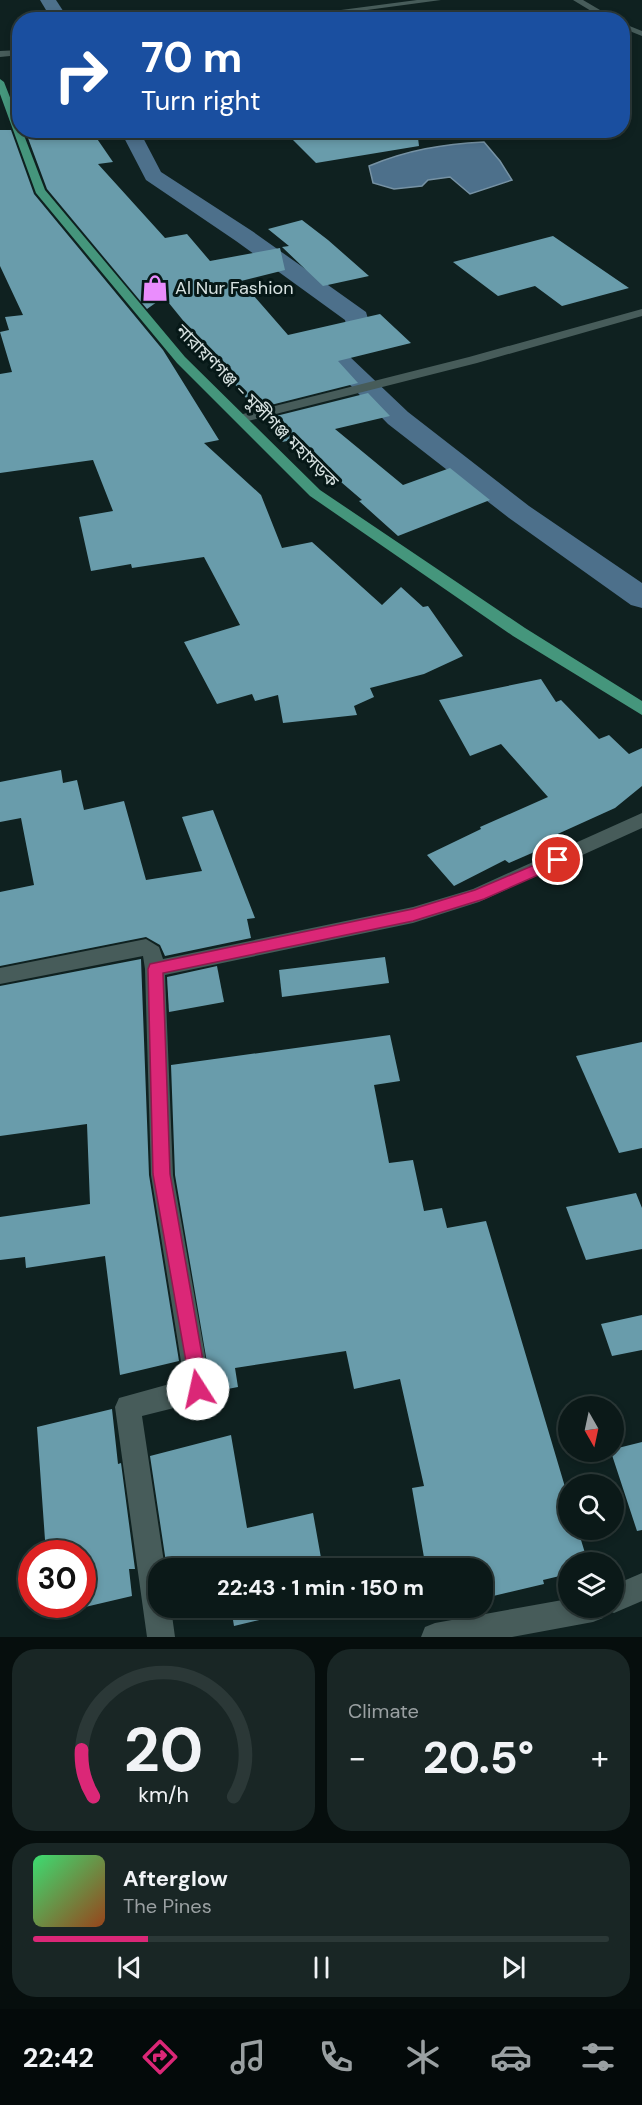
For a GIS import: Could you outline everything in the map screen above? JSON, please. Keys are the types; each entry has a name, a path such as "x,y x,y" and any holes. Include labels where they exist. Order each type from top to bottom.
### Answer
{"main road":[{"name":"নারায়ণগঞ্জ - মুন্সীগঞ্জ মহাসড়ক","path":"0,82 12,115"},
{"name":"নারায়ণগঞ্জ - মুন্সীগঞ্জ মহাসড়ক","path":"21,138 40,191 181,360 315,492 519,632 642,709"}],"street":[{"path":"331,12 437,0"},
{"path":"577,0 599,12"},
{"path":"315,7 321,12"},
{"path":"240,419 403,378 642,312"},
{"path":"155,969 413,915 479,895 642,820"},
{"path":"0,976 146,947 152,953 155,969 162,1174 198,1389 128,1407 161,1637"},
{"path":"624,1595 642,1587"},
{"path":"435,1637 558,1614"}],"water":[{"path":"484,142 512,180 470,194 450,177 428,180 422,186 394,189 373,183 369,166 383,160 425,149"}],"building":[{"path":"0,130 11,130 34,194 163,350 219,440 204,443 261,495 282,548 312,542 382,605 401,587 423,607 428,606 463,656 424,674 370,688 374,697 354,706 357,715 283,723 278,695 255,701 252,694 217,704 184,642 240,625 204,557 132,568 131,564 91,571 79,517 113,511 93,460 0,473 0,374 12,372 0,332 9,330 5,317 23,315 0,266"},
{"path":"28,138 96,138 113,162 98,164 165,238 187,234 210,261 280,248 285,270 241,281 288,335 380,314 411,343 338,361 358,383 255,409 164,297 147,309 47,189"},
{"path":"291,138 418,138 419,146 316,163"},
{"path":"302,220 369,276 323,286 282,247 289,246 268,229"},
{"path":"553,236 629,288 562,306 535,286 498,296 453,262"},
{"path":"368,393 390,416 335,429 403,485 450,468 490,500 398,536 359,501 362,500 292,440 282,442 264,419"},
{"path":"541,679 556,702 561,700 599,739 609,735 629,754 642,748 642,786 615,808 551,837 555,843 509,863 505,860 454,886 427,855 481,829 480,827 548,797 501,744 470,756 439,700"},
{"path":"61,770 63,783 77,780 84,810 124,801 146,880 202,871 182,817 213,810 255,918 247,919 251,938 165,956 160,945 146,937 0,966 0,892 34,885 21,818 0,822 0,782"},
{"path":"385,957 389,983 282,997 279,970"},
{"path":"141,959 149,1175 179,1361 120,1375 105,1256 26,1268 25,1257 0,1260 0,1217 90,1204 87,1124 0,1136 0,986"},
{"path":"217,966 224,1002 169,1012 167,977"},
{"path":"390,1035 400,1081 374,1085 389,1163 413,1160 424,1211 442,1208 447,1228 486,1221 561,1474 558,1474 558,1540 581,1540 585,1552 558,1552 558,1576 543,1580 544,1584 493,1596 493,1558 424,1558 412,1488 424,1486 400,1379 354,1389 346,1351 235,1368 238,1387 212,1392 175,1175 171,1065"},
{"path":"642,1042 642,1148 619,1153 576,1056"},
{"path":"636,1193 642,1208 642,1249 586,1260 566,1207"},
{"path":"642,1315 642,1350 612,1356 601,1324"},
{"path":"112,1409 118,1464 121,1463 135,1569 129,1569 132,1596 96,1604 96,1540 45,1540 37,1427"},
{"path":"231,1435 247,1528 313,1513 321,1558 165,1558 150,1456"},
{"path":"642,1442 642,1530 637,1531 624,1492 624,1474 618,1474 614,1462 624,1462 624,1446"},
{"path":"233,1618 268,1618 234,1626"}],"waterway":[{"path":"48,0 56,12"},
{"path":"133,138 153,176 244,236 357,317 362,339 333,354 398,418 519,512 642,598"}],"place":[{"name":"Al Nur Fashion","path":"155,288"}],"route":[{"path":"198,1389 162,1174 155,969 413,915 479,895 558,860"}]}
